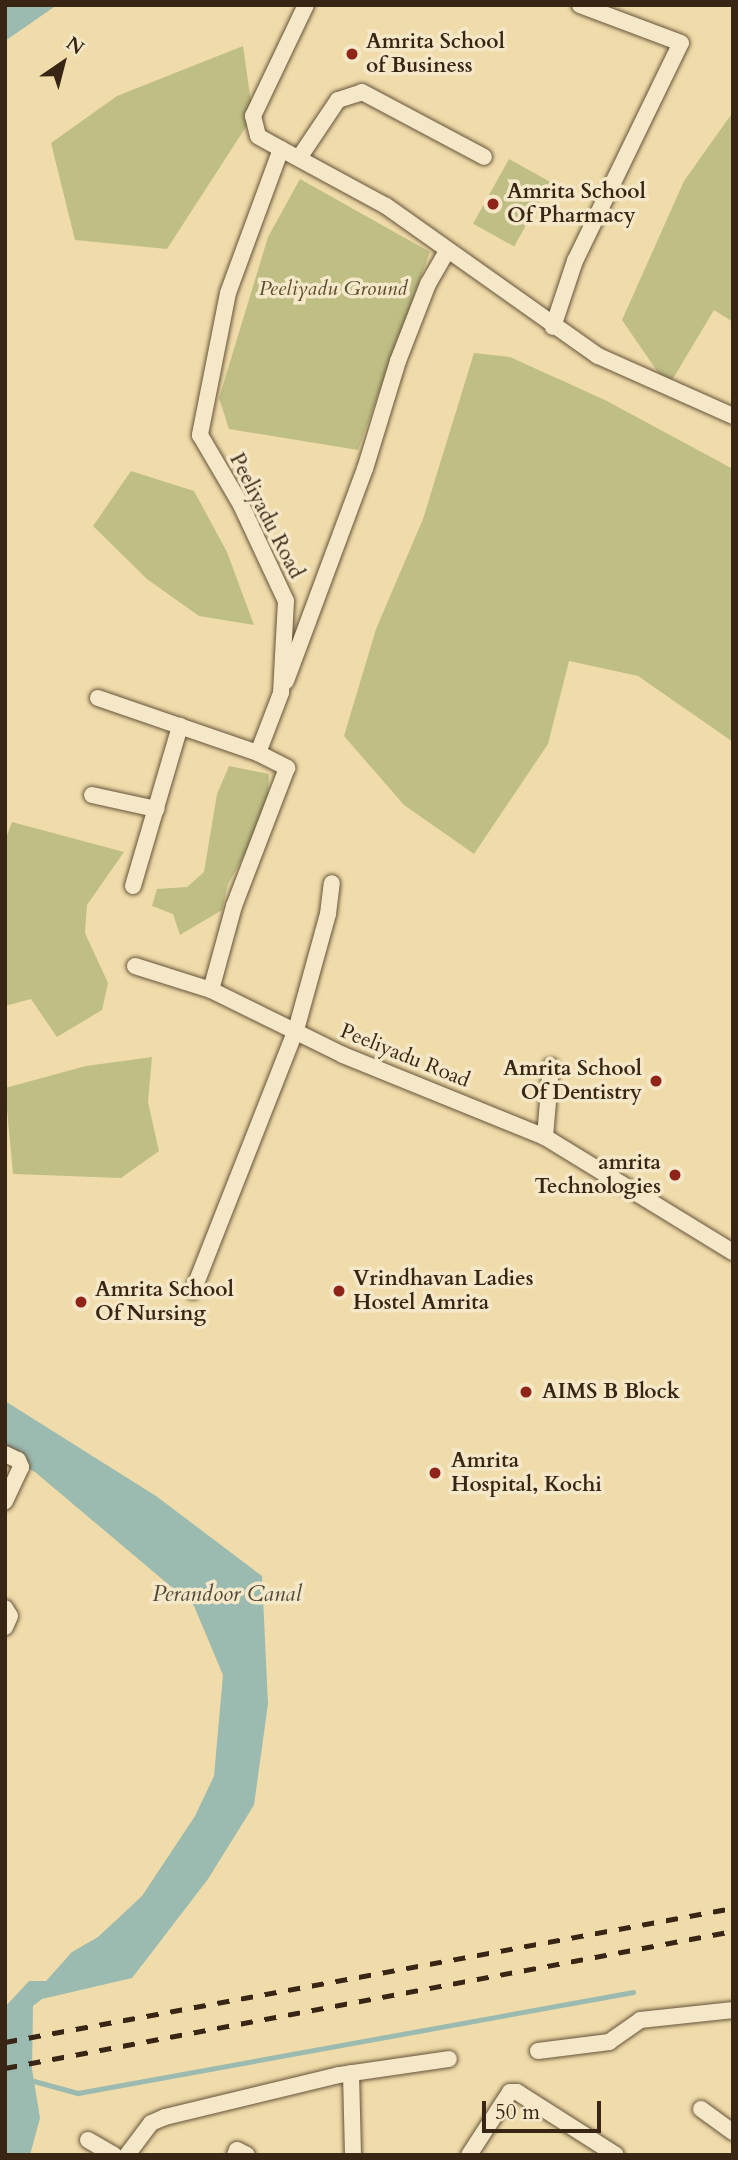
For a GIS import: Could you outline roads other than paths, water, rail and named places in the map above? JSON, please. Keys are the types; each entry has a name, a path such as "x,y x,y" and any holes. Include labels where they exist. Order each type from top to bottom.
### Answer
{"street":[{"path":"306,5 253,116 258,136 386,206 553,327 598,356 733,416"},
{"path":"553,327 575,261 681,43 580,5"},
{"path":"299,158 338,100 362,92 484,157"},
{"name":"Peeliyadu Road","path":"258,753 281,693 286,601 241,505 200,435 228,293 281,149"},
{"path":"281,693 365,470 398,361 428,284 448,250"},
{"path":"98,698 258,753 287,768 234,906 211,990"},
{"path":"133,886 180,726"},
{"path":"92,795 156,809"},
{"path":"193,1291 296,1030 328,914 332,883"},
{"name":"Peeliyadu Road","path":"135,966 211,990 343,1055 545,1137 733,1252"},
{"path":"545,1137 551,1066"},
{"path":"5,1454 18,1460 21,1467 5,1503"},
{"path":"5,1608 10,1616 5,1627"},
{"path":"538,2050 609,2042 640,2020 733,2010"},
{"path":"127,2155 151,2123 165,2117 351,2073 449,2059"},
{"path":"351,2073 353,2155"},
{"path":"468,2155 510,2092 517,2092 616,2155"},
{"path":"701,2109 733,2132"},
{"path":"88,2140 114,2155"},
{"path":"235,2155 237,2150 247,2155"}],"water":[{"path":"5,5 57,5 5,41"},
{"name":"Perandoor Canal","path":"5,1401 156,1496 262,1576 268,1704 254,1805 208,1879 132,1978 42,1999 33,2006 32,2069 40,2118 30,2155 5,2155 5,2007 29,1981 46,1981 72,1952 98,1937 142,1896 195,1816 214,1776 223,1675 194,1606 35,1472 5,1456"}],"waterway":[{"path":"34,2081 78,2093 633,1992"}],"railway":[{"path":"5,2042 733,1908"},
{"path":"5,2068 733,1931"}],"place":[{"name":"Amrita School of Business","path":"352,54"},
{"name":"Amrita School Of Pharmacy","path":"493,204"},
{"name":"Amrita School Of Dentistry","path":"656,1081"},
{"name":"amrita Technologies","path":"675,1175"},
{"name":"Vrindhavan Ladies Hostel Amrita","path":"339,1291"},
{"name":"Amrita School Of Nursing","path":"81,1302"},
{"name":"AIMS B Block","path":"526,1392"},
{"name":"Amrita Hospital, Kochi","path":"435,1473"}],"park label":[{"name":"Peeliyadu Ground","path":"333,289"}]}
